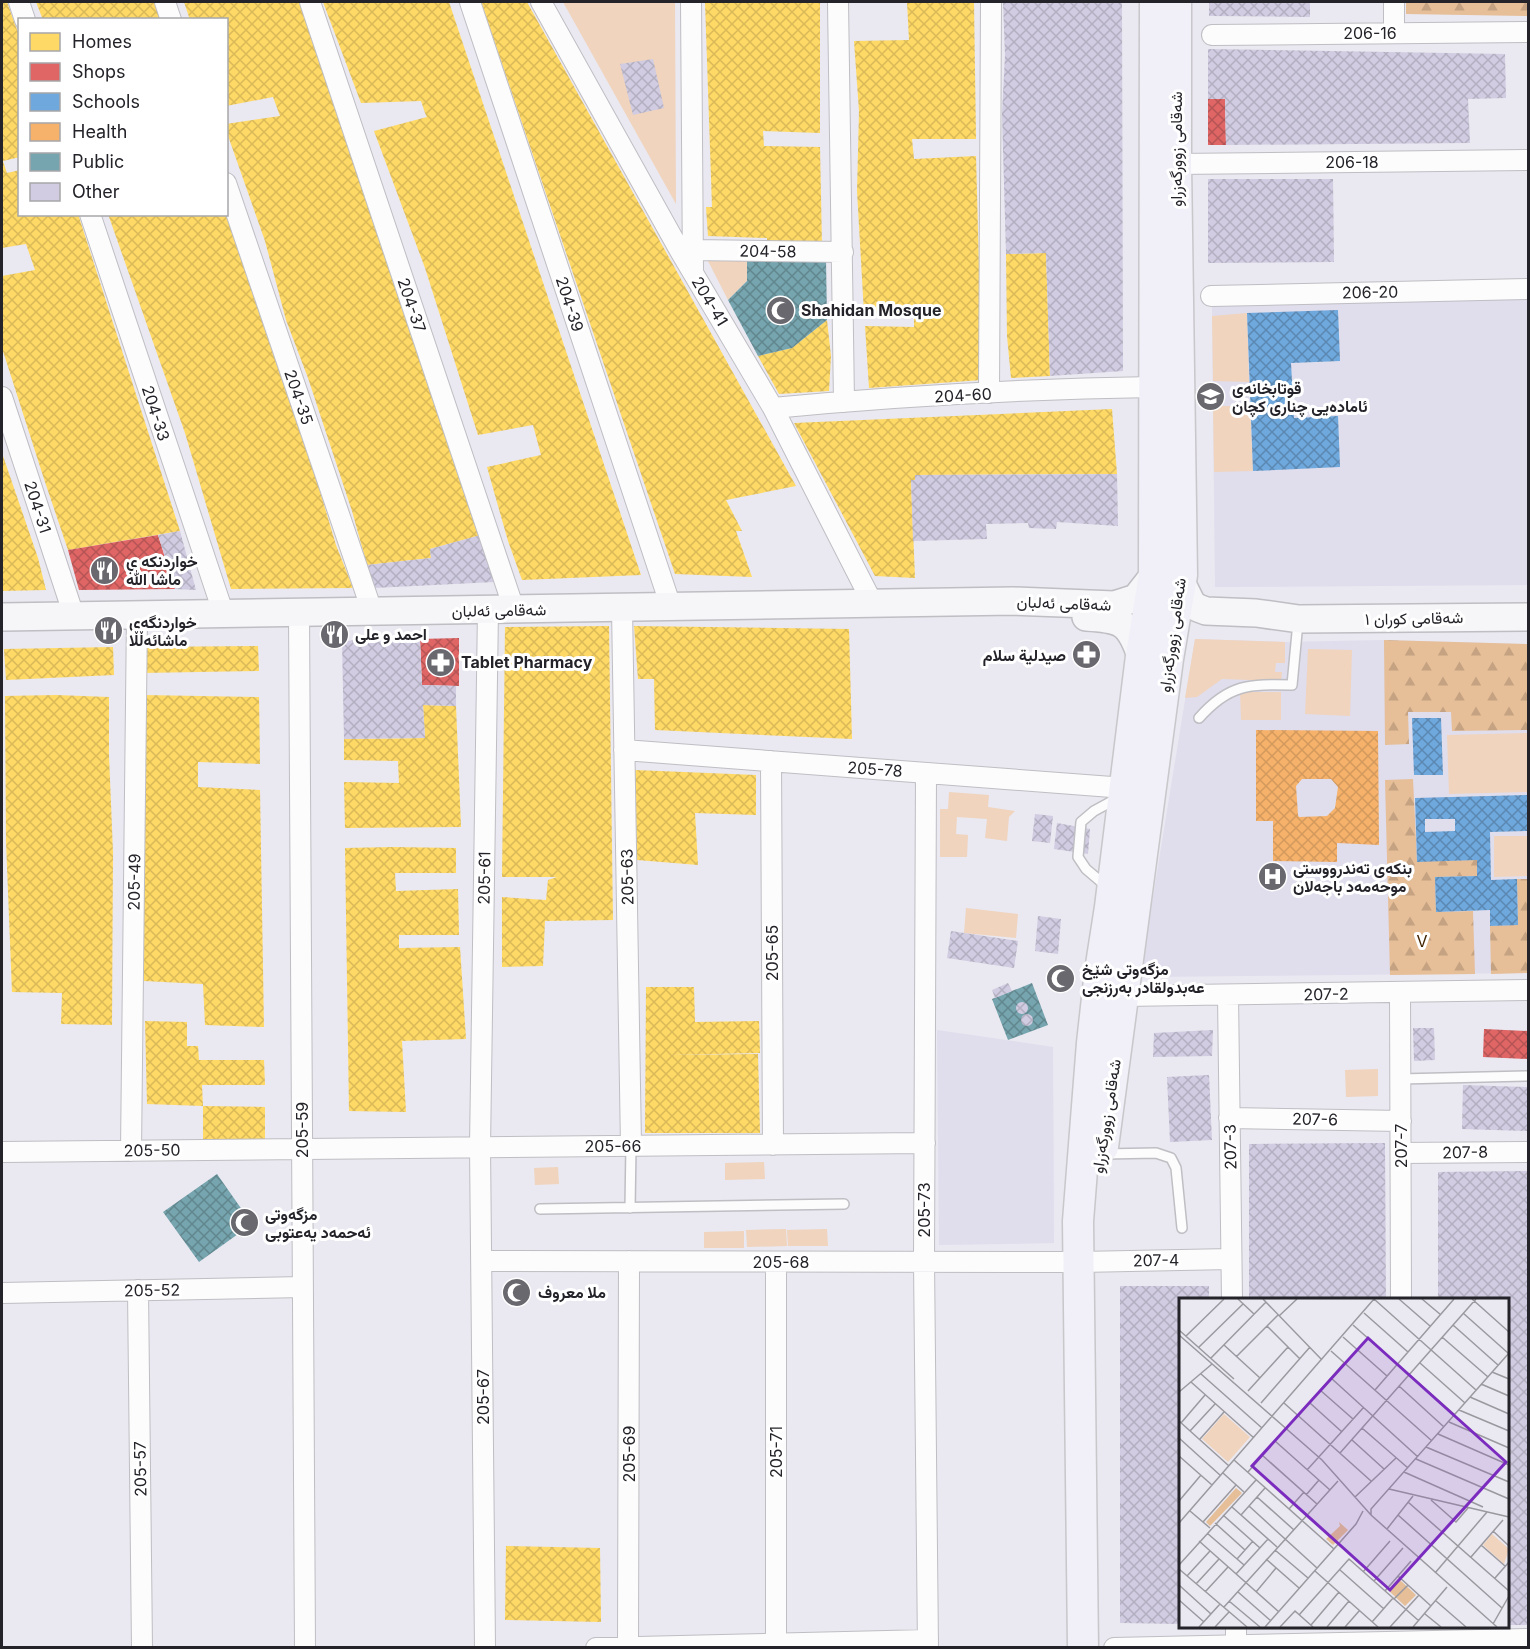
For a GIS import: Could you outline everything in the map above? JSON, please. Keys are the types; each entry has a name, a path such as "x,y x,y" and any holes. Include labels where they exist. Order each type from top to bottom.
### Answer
{"main road":[{"name":"شەقامی زوورگەزراو","path":"1155,2 1153,387 1168,578"},
{"name":"شەقامی زوورگەزراو","path":"1083,1647 1078,1221 1092,1043 1124,792 1155,654 1168,578 1176,164 1176,2"},
{"name":"شەقامی زوورگەزراو","path":"1080,1262 1102,1154 1123,996 1155,654"}],"street":[{"path":"19,2 24,18"},
{"path":"165,2 170,18"},
{"name":"204-37","path":"310,2 501,610"},
{"name":"204-39","path":"470,2 671,607"},
{"name":"204-41","path":"541,2 693,273 773,408 873,604"},
{"path":"691,2 693,273"},
{"path":"838,2 844,402"},
{"path":"989,393 991,2"},
{"path":"1394,2 1395,33"},
{"name":"206-16","path":"1212,35 1528,32"},
{"name":"206-18","path":"1176,164 1528,160"},
{"name":"204-35","path":"228,189 372,611"},
{"name":"204-33","path":"91,216 223,612"},
{"name":"204-58","path":"693,250 843,252"},
{"name":"206-20","path":"1211,296 1528,289"},
{"name":"204-60","path":"773,408 989,393 1153,387"},
{"name":"204-31","path":"2,397 74,616"},
{"name":"شەقامی ئەلبان","path":"2,617 1029,601 1114,605 1136,598 1168,578"},
{"name":"شەقامی کوران ١","path":"1168,578 1198,608 1206,611 1270,614 1299,619 1528,617"},
{"name":"شەقامی ئەلبان","path":"997,602 1025,612 1113,618 1127,627 1155,654"},
{"name":"205-63","path":"622,608 631,1146"},
{"name":"205-61","path":"480,1147 501,610"},
{"name":"205-59","path":"299,613 305,1647"},
{"name":"205-49","path":"131,1150 137,614"},
{"name":"شەقامی کوران ١","path":"1155,654 1192,624 1255,629 1285,625 1299,619"},
{"name":"205-78","path":"624,750 1098,784 1124,792"},
{"name":"205-65","path":"771,761 773,1145"},
{"name":"205-73","path":"926,773 924,1262 928,1644"},
{"name":"207-2","path":"1123,996 1528,990"},
{"name":"207-7","path":"1400,993 1401,1298"},
{"name":"207-3","path":"1228,995 1232,1298"},
{"name":"207-6","path":"1229,1118 1401,1121"},
{"name":"205-66","path":"302,1149 925,1143"},
{"name":"205-67","path":"480,1147 485,1647"},
{"name":"205-50","path":"2,1152 302,1149"},
{"name":"207-8","path":"1401,1153 1528,1152"},
{"name":"207-4","path":"1080,1262 1231,1259"},
{"name":"205-68","path":"482,1262 1080,1262"},
{"name":"205-69","path":"628,1647 629,1262"},
{"name":"205-71","path":"776,1262 776,1643"},
{"name":"205-52","path":"2,1293 303,1287"},
{"name":"205-57","path":"138,1290 142,1647"},
{"path":"1114,1647 1236,1636 1401,1635 1528,1639"},
{"path":"596,1647 776,1643 928,1644"}],"lane":[{"path":"1199,718 1214,702 1236,689 1261,684 1292,685 1299,619"},
{"path":"1400,1079 1528,1076"},
{"path":"630,1208 631,1146"},
{"path":"1102,1154 1156,1153 1171,1158 1176,1168 1182,1228"},
{"path":"540,1209 844,1204"}],"shaded area":[{"path":"563,2 675,2 676,204"},
{"path":"708,261 747,261 747,281 728,300"},
{"path":"1528,299 1528,585 1215,587 1212,306"},
{"path":"1247,313 1249,382 1213,381 1212,316"},
{"path":"1213,406 1250,406 1253,471 1214,472"},
{"name":"بنکەی تەندرووستی موحەمەد باجەلان","path":"1195,639 1285,642 1385,640 1528,644 1528,973 1140,977"},
{"path":"1195,639 1285,642 1285,663 1276,663 1275,672 1282,672 1281,681 1222,679 1197,697 1185,698"},
{"path":"1308,649 1352,650 1350,716 1305,714"},
{"path":"1240,692 1281,692 1281,720 1241,720"},
{"path":"1528,733 1528,792 1449,794 1447,735"},
{"path":"949,792 989,795 988,807 1015,811 1009,817 1007,841 985,838 987,819 957,817 956,834 968,835 967,857 940,857 940,809 948,809"},
{"path":"1494,836 1528,836 1528,876 1494,877"},
{"path":"966,908 1018,914 1016,938 964,933"},
{"path":"937,1030 1053,1047 1054,1243 939,1245"},
{"path":"1378,1069 1378,1096 1346,1097 1345,1070"},
{"path":"764,1162 765,1179 725,1180 725,1163"},
{"path":"558,1167 559,1184 535,1185 534,1168"},
{"path":"786,1229 787,1246 747,1247 746,1230"},
{"path":"827,1229 828,1246 788,1246 787,1230"},
{"path":"744,1231 744,1248 704,1248 704,1232"}],"green space":[{"path":"1406,2 1528,2 1528,16 1406,14"},
{"path":"1384,640 1528,644 1528,730 1452,731 1451,712 1408,712 1409,744 1385,745"},
{"name":"V","path":"1413,779 1417,861 1477,860 1477,876 1435,877 1436,912 1473,911 1475,974 1390,975 1385,780"},
{"path":"1517,879 1528,879 1528,973 1491,974 1490,926 1518,925"}],"building: Homes":[{"path":"2,2 7,2 18,32 18,157 3,161 7,173 18,170 18,216 79,216 180,531 68,550 2,348 2,276 35,270 26,244 2,248"},
{"path":"36,2 158,2 163,18 42,18"},
{"path":"184,2 300,2 481,535 430,549 431,558 367,565 352,511 308,378 286,320 265,241 228,136 228,124 280,116 273,97 228,106 228,18 189,18"},
{"path":"323,2 449,2 641,575 522,580 508,541 487,467 541,455 533,425 478,435 425,268 374,131 427,117 421,101 361,103"},
{"path":"481,2 527,2 796,486 726,500 742,531 736,531 752,577 675,574"},
{"path":"705,2 820,2 820,133 763,131 764,146 820,147 822,245 767,245 767,238 708,236 706,207 712,207"},
{"path":"907,2 974,2 976,139 912,139 914,159 976,156 982,380 869,388 865,326 914,327 914,314 864,313 857,191 859,111 854,41 909,40"},
{"path":"109,216 227,216 299,421 336,545 353,588 231,589 185,433"},
{"path":"1046,253 1050,376 1011,378 1007,336 1006,254"},
{"path":"827,320 831,356 829,391 779,394 758,356 792,348"},
{"path":"1112,409 1117,474 915,475 915,480 911,480 915,578 875,576 794,423"},
{"path":"2,453 38,558 46,590 2,591"},
{"path":"609,626 613,920 545,921 543,966 502,967 502,897 546,900 548,880 557,877 502,877 505,627"},
{"path":"634,626 849,629 852,739 655,730 654,679 638,679"},
{"path":"258,646 259,671 142,673 142,647"},
{"path":"113,647 114,675 6,680 4,649"},
{"path":"143,695 259,697 260,764 198,762 198,787 260,790 264,1027 205,1025 203,984 144,981"},
{"path":"5,696 109,697 113,852 112,1025 61,1024 62,993 12,992 6,842"},
{"path":"423,705 456,706 461,827 345,828 344,782 399,783 398,761 344,760 344,739 425,738"},
{"path":"635,770 756,775 756,815 695,813 698,865 637,860"},
{"path":"345,848 456,848 456,873 395,873 396,891 458,889 459,935 399,935 399,948 460,947 466,1039 402,1041 406,1112 349,1111"},
{"path":"646,987 694,987 695,1022 759,1021 760,1053 668,1055 758,1054 760,1133 645,1133"},
{"path":"145,1021 187,1022 187,1046 198,1046 199,1060 264,1060 265,1085 202,1085 203,1106 147,1104"},
{"path":"203,1106 265,1107 265,1140 203,1139"},
{"path":"506,1546 600,1548 601,1622 505,1620"}],"building: Shops":[{"path":"1208,99 1225,99 1226,145 1208,145"},
{"name":"خواردنكه ي ماشا الله","path":"158,535 175,589 79,590 68,550"},
{"name":"Tablet Pharmacy","path":"459,638 459,686 422,685 420,639"},
{"path":"1484,1029 1528,1031 1528,1059 1483,1057"}],"building: Schools":[{"name":"قوتابخانەی ئامادەیی چناری کچان","path":"1338,310 1340,361 1291,363 1294,418 1338,416 1340,467 1253,471 1247,313"},
{"path":"1412,718 1441,718 1443,775 1414,775"},
{"path":"1528,795 1528,831 1490,832 1491,880 1517,879 1518,925 1490,926 1490,910 1436,912 1435,877 1477,876 1477,860 1417,862 1415,798","holes":["1425,819 1455,819 1455,831 1425,832"]}],"building: Health":[{"name":"بنکەی تەندرووستی موحەمەد باجەلان","path":"1256,730 1378,731 1379,845 1337,843 1337,862 1273,861 1273,821 1256,821","holes":["1302,779 1331,779 1338,787 1335,808 1327,816 1299,817 1296,786"]}],"building: Public":[{"name":"Shahidan Mosque","path":"826,259 827,320 792,348 758,356 728,300 747,281 747,261"},
{"path":"1032,983 1048,1025 1008,1040 992,999"},
{"path":"217,1174 252,1224 199,1262 163,1212"}],"building: Other":[{"path":"1003,2 1122,2 1123,371 1050,376 1046,253 1006,254 1002,114 1005,55"},
{"path":"1209,2 1310,2 1310,17 1209,16"},
{"path":"1208,49 1505,54 1506,98 1468,99 1470,143 1226,145 1225,99 1208,99"},
{"path":"653,59 664,108 633,115 620,64"},
{"path":"1208,179 1333,179 1334,262 1208,263"},
{"path":"1117,474 1118,526 1057,522 1056,529 1029,528 1028,523 986,524 987,539 913,541 911,480 915,480 915,475"},
{"path":"180,531 196,590 175,589 158,535"},
{"path":"481,535 494,582 374,588 367,565 431,558 430,549"},
{"path":"360,639 420,639 422,685 456,686 456,706 423,705 425,738 344,739 342,642"},
{"path":"1035,814 1053,816 1050,843 1032,841"},
{"path":"1057,823 1090,829 1088,854 1054,849"},
{"path":"1038,916 1061,919 1058,954 1035,951"},
{"path":"951,931 1018,941 1014,968 947,958"},
{"path":"1008,983 1012,991 995,998 992,990"},
{"path":"1022,1002 1028,1008 1022,1014 1016,1008"},
{"path":"1027,1014 1033,1020 1027,1026 1021,1020"},
{"path":"1413,1028 1434,1028 1435,1060 1414,1061"},
{"path":"1213,1030 1212,1056 1153,1057 1154,1033"},
{"path":"1209,1075 1212,1140 1170,1142 1167,1077"},
{"path":"1463,1085 1528,1087 1528,1131 1462,1129"},
{"path":"1385,1143 1386,1298 1249,1298 1249,1144"},
{"path":"1528,1171 1528,1625 1509,1625 1509,1298 1438,1298 1438,1172"},
{"path":"1120,1286 1209,1286 1209,1298 1179,1298 1179,1624 1120,1623"}],"place":[{"name":"Shahidan Mosque","path":"780,310"},
{"name":"قوتابخانەی ئامادەیی چناری کچان","path":"1211,397"},
{"name":"خواردنكه ي ماشا الله","path":"105,570"},
{"name":"خواردنگەی ماشائەڵڵا","path":"108,631"},
{"name":"احمد و علی","path":"334,634"},
{"name":"صیدلیة سلام","path":"1087,655"},
{"name":"Tablet Pharmacy","path":"440,662"},
{"name":"بنکەی تەندرووستی موحەمەد باجەلان","path":"1272,877"},
{"name":"مزگەوتی شێخ عەبدولقادر بەرزنجی","path":"1061,978"},
{"name":"مزگەوتی ئەحمەد یەعتوبی","path":"244,1223"},
{"name":"ملا معروف","path":"517,1292"}]}
